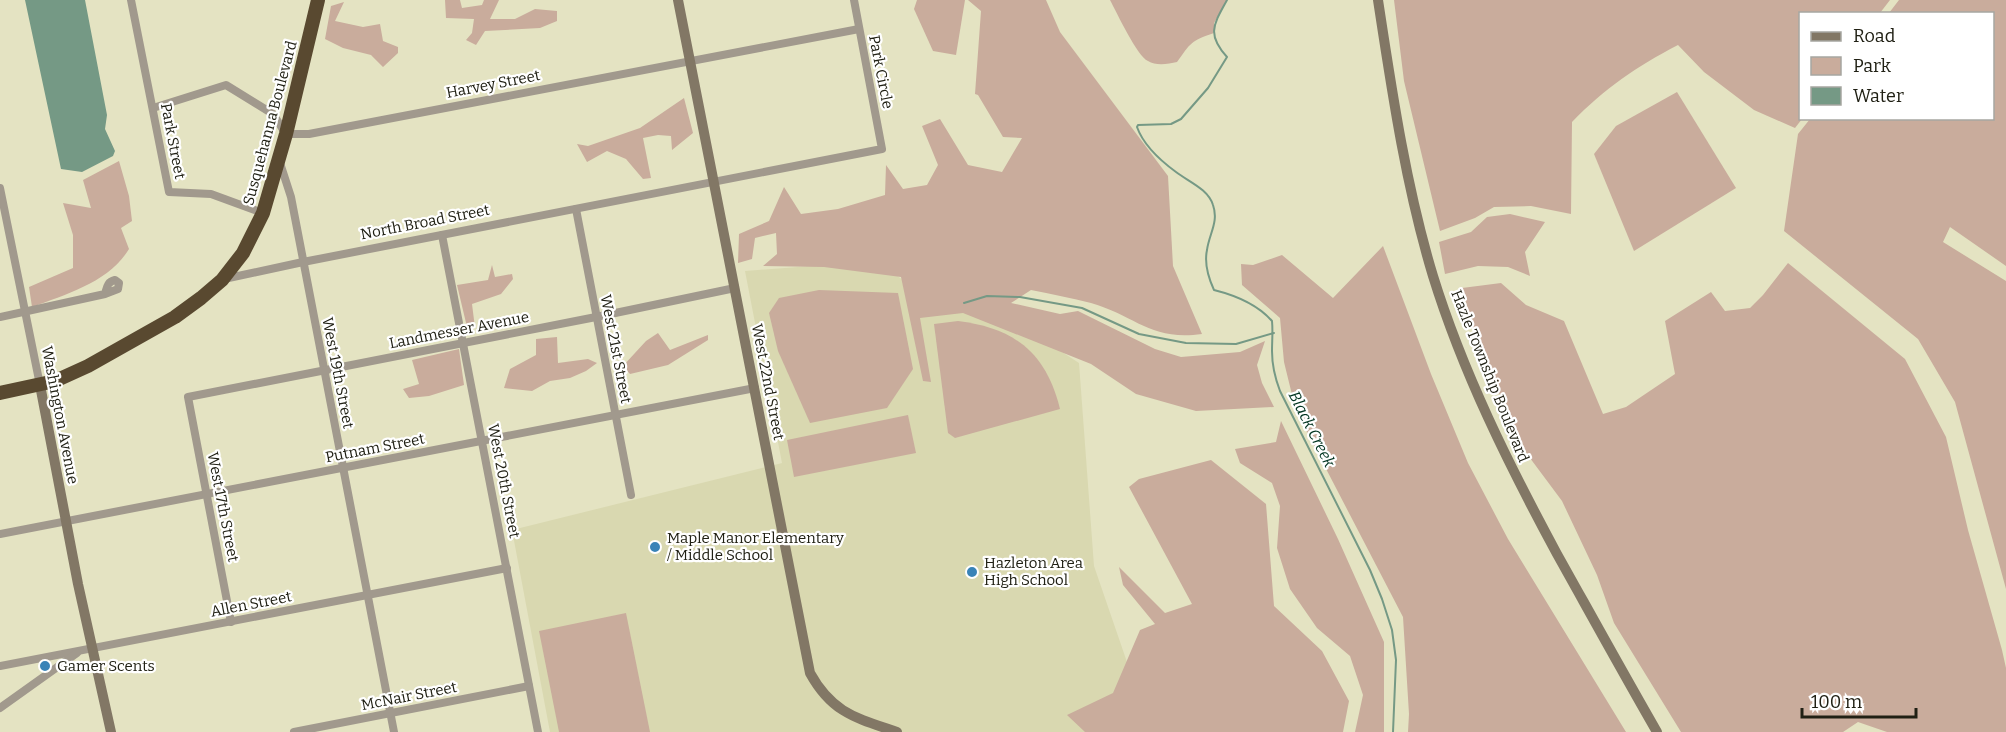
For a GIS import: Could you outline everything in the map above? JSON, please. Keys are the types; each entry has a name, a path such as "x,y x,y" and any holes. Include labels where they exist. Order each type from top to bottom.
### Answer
{"highway":[{"name":"Susquehanna Boulevard","path":"222,280 243,253 263,213 286,134 318,0"},
{"name":"North Broad Street","path":"0,393 40,385 72,374 175,317 222,280"}],"street":[{"name":"Park Street","path":"131,0 169,192 212,194 263,213"},
{"name":"West 22nd Street","path":"678,0 810,672 826,697 836,707 854,717 892,730"},
{"name":"Park Circle","path":"854,0 882,149"},
{"name":"Hazle Township Boulevard","path":"1378,0 1415,208 1433,278 1456,339 1512,471 1607,646 1657,732"},
{"name":"Harvey Street","path":"286,134 309,134 859,29"},
{"path":"153,108 226,85 273,114 286,134"},
{"name":"North Broad Street","path":"222,280 303,262 882,149"},
{"name":"West 19th Street","path":"279,161 291,197 394,732"},
{"name":"Washington Avenue","path":"0,188 40,385 86,649 111,732"},
{"name":"West 21st Street","path":"576,209 631,495"},
{"name":"West 20th Street","path":"442,235 538,732"},
{"name":"Landmesser Avenue","path":"188,397 735,288"},
{"path":"0,317 105,294"},
{"name":"Putnam Street","path":"0,534 755,388"},
{"name":"West 17th Street","path":"188,397 231,622"},
{"name":"Allen Street","path":"0,666 507,568"},
{"path":"0,708 86,649"},
{"name":"McNair Street","path":"294,732 529,686"}],"shaded area":[{"path":"877,261 922,294 1000,312 1079,363 1094,566 1151,732 550,732 512,530 782,463 745,271"}],"green space":[{"path":"445,0 460,0 462,8 482,5 484,0 499,0 490,19 515,19 535,9 557,11 557,21 540,28 485,31 476,45 466,40 472,33 474,19 446,18"},
{"path":"917,0 965,0 956,55 933,51 914,9"},
{"path":"968,0 1046,0 1060,32 1168,176 1173,266 1202,334 1184,335 1156,331 1107,308 1031,290 1011,303 1060,314 1078,311 1155,349 1181,357 1240,352 1265,341 1257,365 1262,383 1274,407 1196,411 1136,394 1091,364 963,313 920,318 931,382 923,381 901,277 824,267 763,266 777,254 776,233 755,238 752,259 738,263 739,234 769,221 784,187 801,214 838,209 885,195 886,165 903,189 927,185 938,165 922,126 940,119 968,165 1002,172 1022,138 1003,137 978,95 975,94 981,11"},
{"path":"1110,0 1227,0 1214,23 1214,33 1192,43 1177,62 1155,64 1143,57 1133,43"},
{"path":"1394,0 1890,0 1881,12 1799,12 1799,120 1801,120 1795,128 1754,110 1704,72 1678,45 1622,79 1572,122 1571,214 1531,206 1494,207 1475,218 1440,231 1404,81"},
{"path":"1899,0 2006,0 2006,266 1950,227 1943,242 2006,281 2006,589 1955,402 1918,339 1784,231 1798,134 1809,120 1994,120 1994,12 1890,12"},
{"path":"344,2 335,21 363,27 380,24 383,41 398,47 398,53 383,67 371,55 343,48 325,39 331,6"},
{"path":"1677,92 1736,188 1634,251 1594,154 1616,126"},
{"path":"684,98 693,133 672,150 671,136 658,135 643,138 651,178 643,179 626,159 607,151 587,162 577,144 588,146 640,128"},
{"path":"119,161 129,196 132,221 121,228 129,249 110,270 86,286 32,307 29,287 73,268 73,235 63,203 91,208 83,180"},
{"path":"1510,214 1545,222 1525,252 1530,276 1508,267 1478,266 1445,274 1439,242 1471,232 1487,217"},
{"path":"1383,246 1431,374 1468,463 1508,539 1626,732 1408,732 1403,617 1296,411 1284,362 1280,318 1242,285 1241,264 1253,265 1282,255 1333,298"},
{"path":"1788,263 1905,359 1946,437 1968,530 2006,668 2006,732 1887,732 1858,722 1843,732 1681,732 1614,623 1597,575 1562,501 1527,454 1480,352 1462,288 1501,283 1526,305 1564,321 1603,414 1626,407 1675,374 1665,321 1711,292 1725,311 1750,308"},
{"path":"492,265 495,277 512,274 513,279 501,294 472,304 475,328 467,327 457,285 488,280"},
{"path":"819,290 898,293 913,369 887,408 810,423 778,351 769,313 779,298"},
{"path":"958,321 996,330 1025,346 1046,372 1060,409 955,438 948,433 934,324"},
{"path":"658,333 670,350 708,335 708,340 668,365 630,374 623,366 646,341"},
{"path":"557,337 558,363 588,359 597,363 570,378 550,381 532,391 504,388 510,369 536,355 536,339"},
{"path":"459,349 464,385 429,396 409,398 403,389 419,384 412,360"},
{"path":"908,415 916,453 794,477 787,440"},
{"path":"1281,421 1338,539 1384,642 1384,732 1355,732 1363,695 1350,656 1317,628 1290,589 1277,548 1280,506 1272,483 1240,463 1235,449 1276,442"},
{"path":"1211,460 1266,504 1274,606 1322,651 1349,701 1343,732 1085,732 1067,715 1113,693 1140,630 1155,624 1123,585 1119,567 1165,613 1192,604 1129,487 1139,479"},
{"path":"626,613 650,732 559,732 539,631"}],"water":[{"path":"25,0 85,0 107,115 105,129 115,151 113,156 82,172 61,169"}],"waterway":[{"name":"Black Creek","path":"1227,0 1214,29 1216,42 1227,57 1208,88 1181,119 1171,124 1138,125 1137,127 1148,146 1159,157 1176,172 1203,190 1211,199 1215,217 1208,244 1206,265 1214,290 1245,301 1272,321 1273,361 1280,391 1370,570 1392,630 1396,660 1393,732"},
{"path":"964,303 987,296 1020,297 1082,308 1139,334 1186,343 1236,344 1274,333"}],"place":[{"name":"Maple Manor Elementary / Middle School","path":"655,547"},
{"name":"Hazleton Area High School","path":"972,572"},
{"name":"Gamer Scents","path":"45,666"}]}
